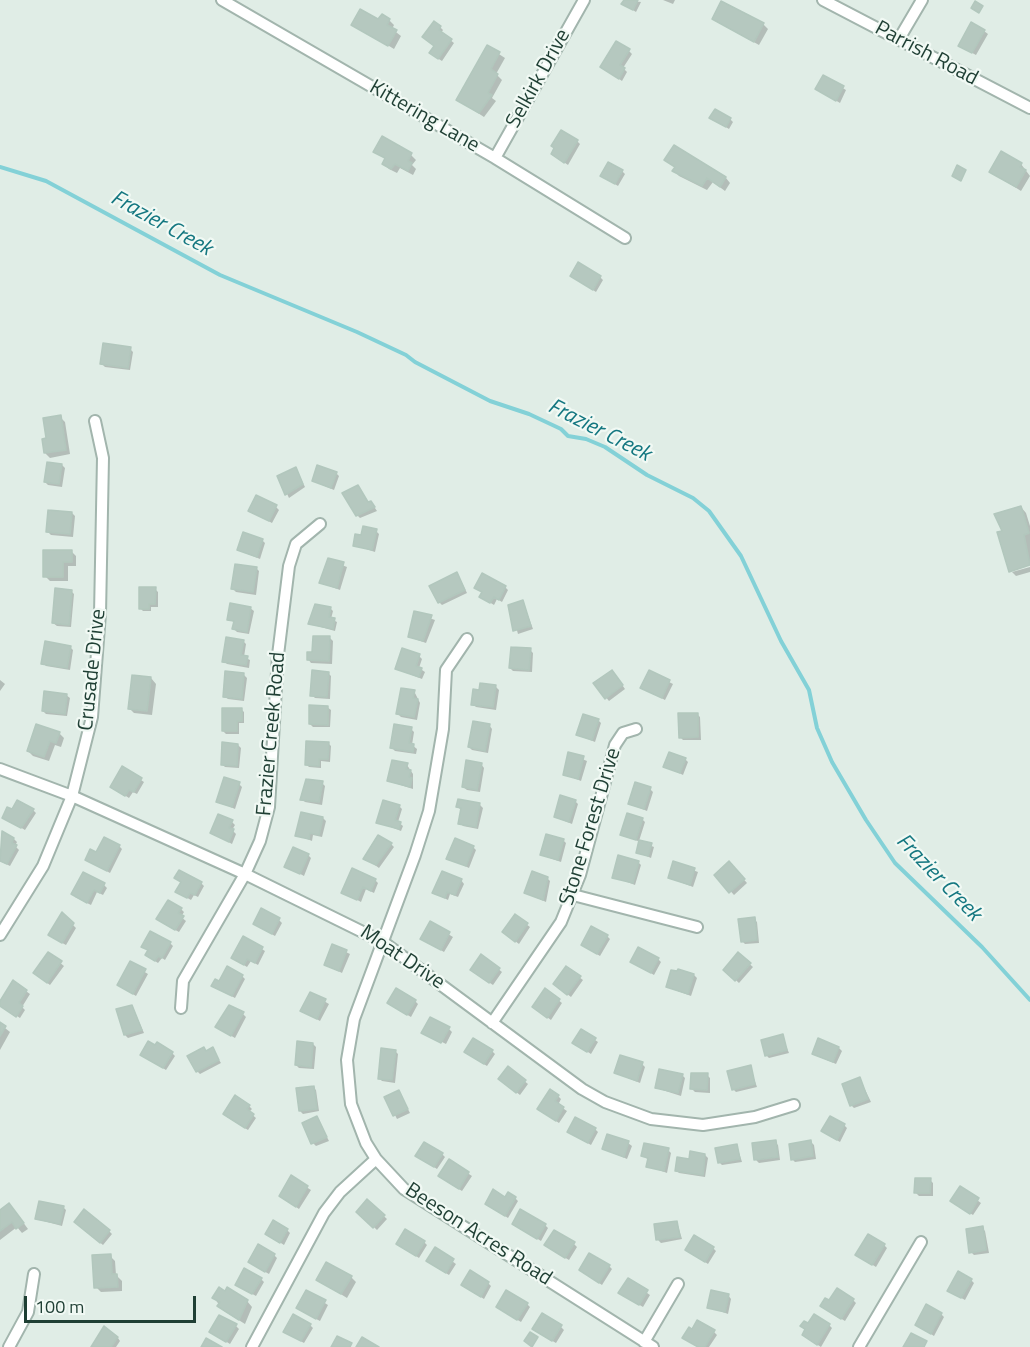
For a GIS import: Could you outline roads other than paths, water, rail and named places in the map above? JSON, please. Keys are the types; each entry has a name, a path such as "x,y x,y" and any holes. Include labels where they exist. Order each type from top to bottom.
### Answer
{"street":[{"name":"Kittering Lane","path":"222,0 495,158 625,238"},
{"name":"Selkirk Drive","path":"495,158 584,0"},
{"name":"Parrish Road","path":"822,0 1030,108"},
{"path":"899,39 922,0"},
{"name":"Crusade Drive","path":"0,935 43,866 72,796 92,717 100,614 103,458 95,421"},
{"name":"Frazier Creek Road","path":"180,1008 183,981 245,874 260,841 269,807 278,655 289,566 297,544 320,524"},
{"name":"Beeson Acres Road","path":"466,639 446,670 443,729 429,811 354,1019 347,1060 351,1104 357,1124 376,1159 388,1175 416,1199 649,1344"},
{"name":"Stone Forest Drive","path":"492,1023 544,950 573,895 615,744 623,733 636,729"},
{"name":"Moat Drive","path":"0,769 72,796 245,874 383,942 582,1089 605,1102 651,1119 703,1125 730,1122 794,1105"},
{"path":"573,895 697,927"},
{"path":"266,1347 254,1344 313,1233 340,1192 376,1159"},
{"path":"859,1347 921,1242"},
{"path":"9,1347 28,1312 34,1274"},
{"path":"649,1344 678,1284"}],"waterway":[{"name":"Frazier Creek","path":"0,167 46,181 220,275 357,332 406,355 415,362 490,401 529,414 561,429 568,436 586,439 605,447 647,475 693,498 709,511 741,556 781,641 809,690 817,728 832,762 866,820 895,863 982,947 1030,1000"}]}
